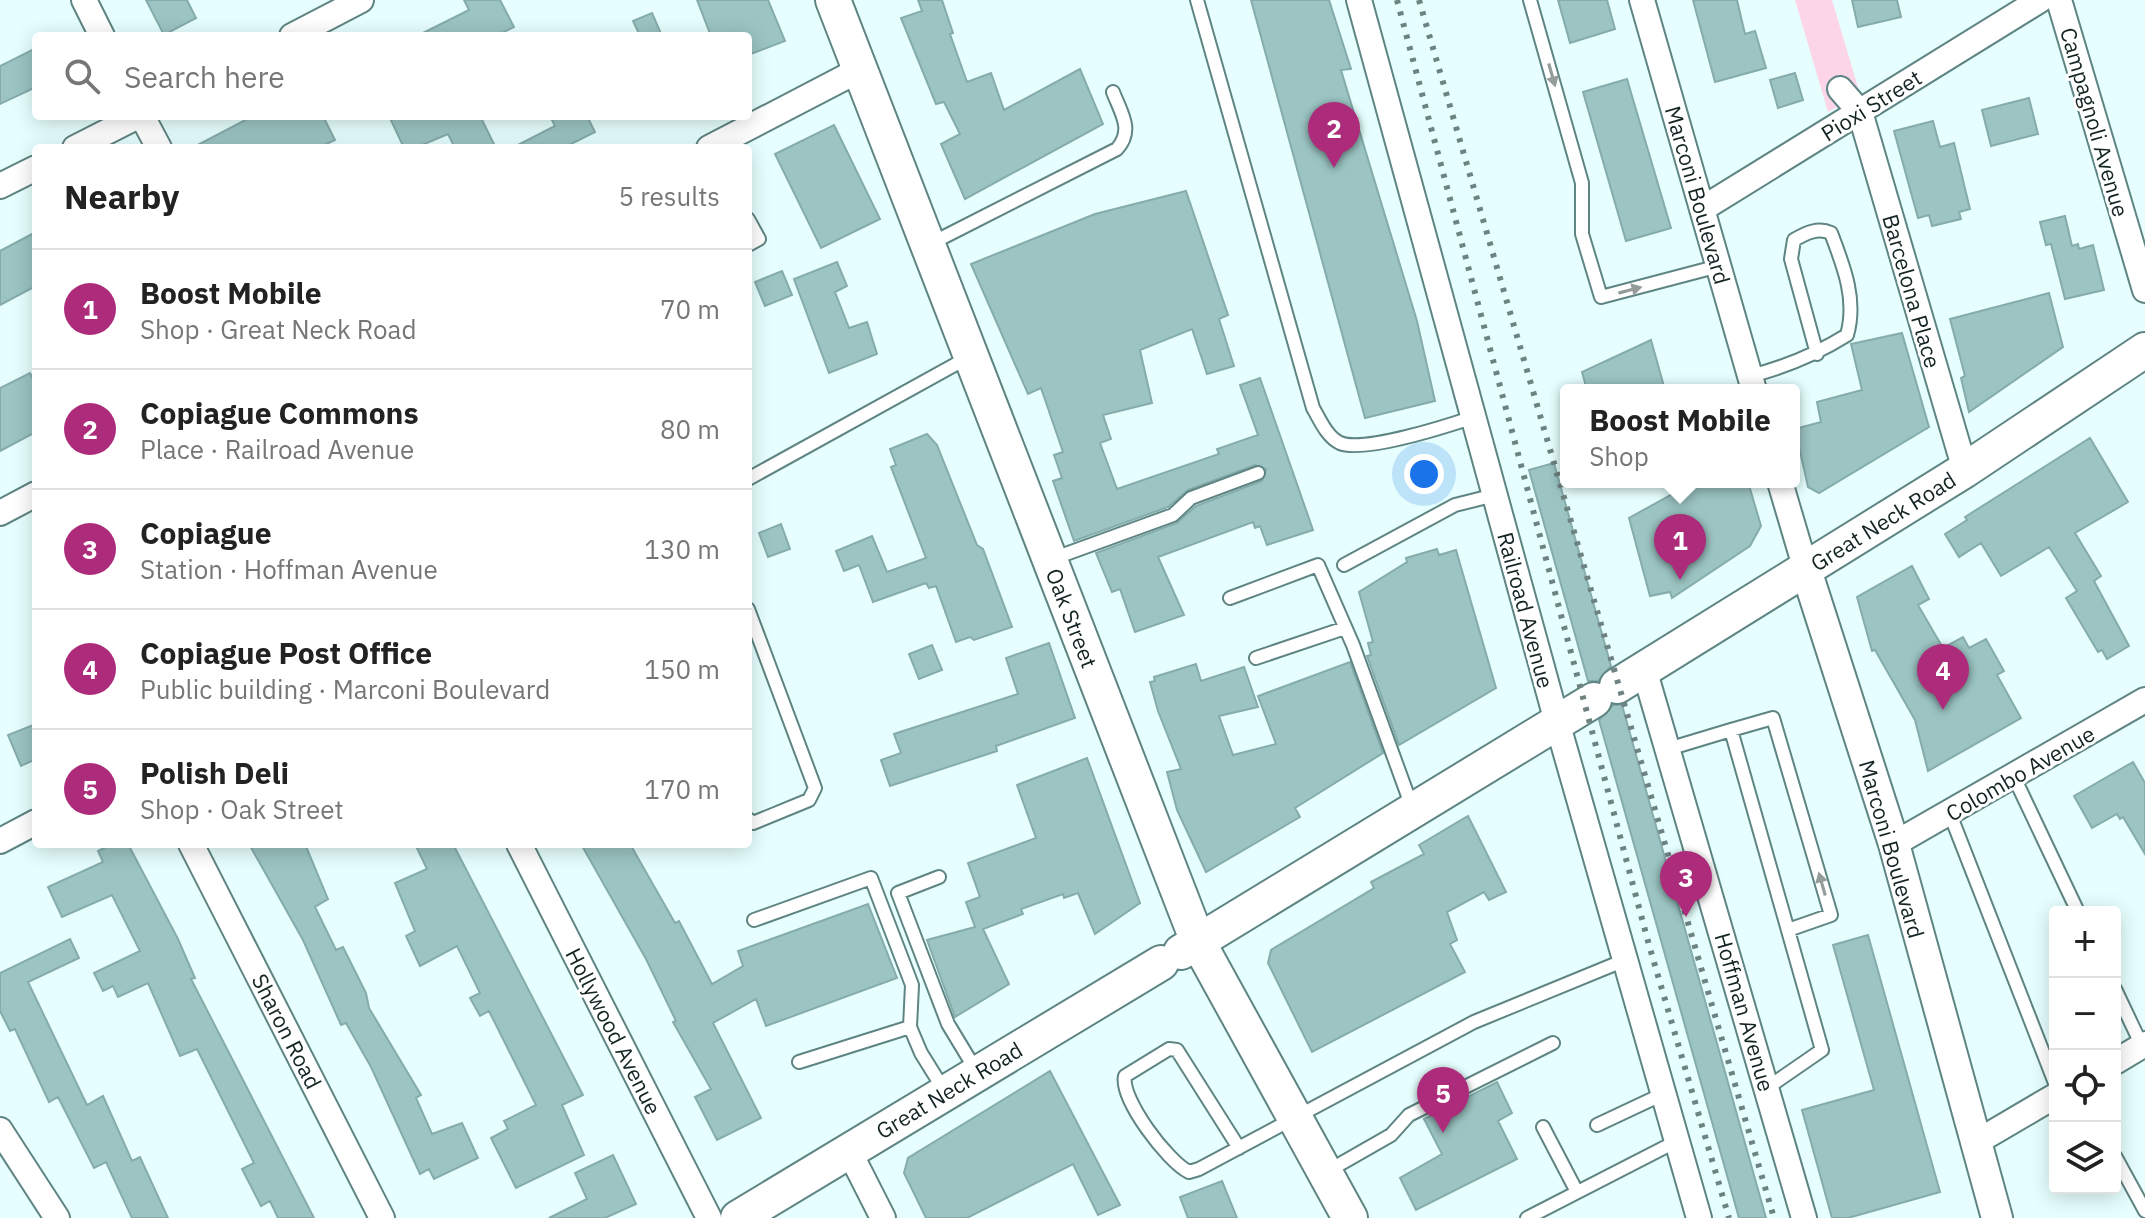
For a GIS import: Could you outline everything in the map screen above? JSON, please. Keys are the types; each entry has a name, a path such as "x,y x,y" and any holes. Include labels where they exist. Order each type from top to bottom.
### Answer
{"main road":[{"name":"Oak Street","path":"833,0 1049,560 1178,954 1297,1119 1350,1218"},
{"name":"Great Neck Road","path":"753,1214 849,1151 1806,570 1965,470 2145,350"}],"street":[{"path":"84,0 100,32"},
{"path":"300,32 361,0"},
{"name":"Railroad Avenue","path":"1359,0 1557,722 1699,1218"},
{"name":"Marconi Boulevard","path":"1642,0 1752,383"},
{"name":"Pioxi Street","path":"1702,209 2040,0"},
{"name":"Campagnoli Avenue","path":"2059,0 2145,290"},
{"path":"717,144 859,70"},
{"path":"1840,89 1860,112"},
{"name":"Barcelona Place","path":"1860,112 1965,470"},
{"path":"83,144 132,120"},
{"path":"142,120 157,144"},
{"path":"0,186 32,170"},
{"name":"Marconi Boulevard","path":"1782,488 1894,844 1997,1218"},
{"path":"0,513 32,496"},
{"name":"Hoffman Avenue","path":"1618,685 1668,749 1804,1218"},
{"name":"Colombo Avenue","path":"1894,844 2145,700"},
{"path":"0,841 32,824"},
{"name":"Sharon Road","path":"193,848 382,1218"},
{"name":"Hollywood Avenue","path":"521,848 709,1218"},
{"path":"2121,1058 2144,1045"},
{"path":"1975,1143 2049,1100"},
{"path":"0,1130 57,1218"},
{"path":"849,1151 883,1218"}],"lane":[{"path":"1197,0 1313,408 1326,430 1338,442 1358,446 1474,417"},
{"path":"1530,0 1582,183 1582,234 1601,297 1719,266"},
{"path":"927,245 1117,149 1125,140 1127,128 1113,92"},
{"path":"752,226 759,239 752,243"},
{"path":"1752,383 1817,354 1847,335 1853,312 1843,265 1831,233 1824,230 1807,232 1794,240 1791,259 1817,354"},
{"path":"752,477 970,356"},
{"path":"1049,560 1173,515 1191,498 1258,473"},
{"path":"1344,565 1455,505 1495,495"},
{"path":"1230,598 1318,565 1413,810"},
{"path":"752,620 815,788 809,800 752,822"},
{"path":"1256,658 1345,628"},
{"path":"1668,749 1773,718 1831,915 1788,930"},
{"path":"1731,730 1822,1050 1767,1088"},
{"path":"2014,777 2075,906"},
{"path":"1950,814 2049,1068"},
{"path":"939,877 898,893 948,1024 978,1073"},
{"path":"754,920 871,878 912,985 910,1027 921,1053 946,1093"},
{"path":"1239,1148 1177,1050 1169,1049 1125,1076 1127,1091 1164,1153 1189,1172 1199,1169 1297,1119 1474,1022 1625,960"},
{"path":"2121,1001 2144,1045"},
{"path":"799,1062 910,1027"},
{"path":"1326,1173 1391,1135 1409,1115 1553,1043"},
{"path":"1597,1125 1663,1094"},
{"path":"1543,1127 1577,1192"},
{"path":"1527,1218 1677,1141"},
{"path":"2121,1167 2145,1211"}],"shaded area":[{"path":"1795,0 1832,0 1860,94 1828,112"}],"building":[{"path":"146,0 187,0 196,18 170,32 162,32"},
{"path":"464,0 500,0 514,27 504,32 425,32 469,10"},
{"path":"697,0 768,0 785,41 752,53 752,32 709,32"},
{"path":"918,0 942,0 967,82 991,73 1004,110 1080,69 1103,124 965,199 941,144 960,134 944,102 936,104 901,18 922,11"},
{"path":"1251,0 1329,0 1351,69 1341,70 1417,321 1435,401 1365,418"},
{"path":"1558,0 1607,0 1615,29 1570,43"},
{"path":"1693,0 1737,0 1745,34 1755,31 1766,68 1715,82"},
{"path":"1852,0 1897,0 1901,17 1858,27"},
{"path":"652,13 660,32 638,32 633,21"},
{"path":"32,50 32,89 0,104 0,66"},
{"path":"1795,73 1803,100 1778,108 1770,80"},
{"path":"1627,79 1671,228 1626,241 1583,92"},
{"path":"2029,98 2038,134 1991,146 1982,110"},
{"path":"245,120 325,120 335,140 326,144 200,144"},
{"path":"391,120 482,120 494,144 453,144 448,134 424,144 402,144"},
{"path":"552,120 589,120 595,132 571,144 520,144 555,126"},
{"path":"1933,121 1940,147 1954,143 1970,209 1959,212 1961,219 1932,226 1929,215 1918,218 1894,131"},
{"path":"834,125 880,219 821,248 775,154"},
{"path":"1186,191 1228,315 1219,319 1234,366 1207,374 1192,329 1140,350 1152,403 1103,415 1111,439 1100,443 1117,489 1219,454 1217,449 1258,435 1240,385 1260,378 1313,530 1267,545 1260,526 1255,528 1253,522 1158,557 1184,615 1135,632 1120,589 1112,592 1096,553 1177,523 1196,506 1262,481 1266,469 1255,465 1188,490 1168,507 1074,541 1053,481 1062,478 1054,455 1063,452 1041,388 1028,394 971,264 1095,214"},
{"path":"2065,216 2072,246 2078,244 2079,249 2093,245 2104,290 2065,299 2051,244 2046,245 2040,222"},
{"path":"32,234 32,288 0,305 0,251"},
{"path":"837,262 847,286 835,292 849,328 867,322 877,354 829,373 794,279"},
{"path":"782,271 792,295 765,306 755,282"},
{"path":"2049,293 2063,347 1969,412 1961,378 1965,376 1950,319"},
{"path":"1902,333 1929,427 1819,493 1808,487 1800,451 1800,428 1821,422 1817,402 1862,390 1851,344"},
{"path":"1651,340 1663,384 1585,384 1582,372"},
{"path":"30,373 32,377 32,434 0,451 0,388"},
{"path":"927,434 937,445 977,545 983,549 1012,627 974,640 970,637 956,642 936,586 929,588 926,583 873,602 859,565 844,571 836,551 872,536 887,572 926,558 891,467 896,465 890,449"},
{"path":"2090,438 2128,502 2075,533 2101,576 2094,581 2129,646 2107,659 2102,650 2098,652 2066,598 2077,591 2049,547 2001,576 1981,543 1959,557 1945,534 1967,520 1965,517"},
{"path":"1554,463 1611,666 1598,681 1588,681 1529,470"},
{"path":"1683,488 1750,488 1761,526 1750,546 1672,598 1670,592 1650,596 1629,518"},
{"path":"781,524 790,549 768,557 759,533"},
{"path":"1437,549 1439,555 1456,550 1496,688 1399,745 1367,656 1371,655 1368,643 1373,642 1359,592 1407,562 1406,558"},
{"path":"1912,566 1929,599 1918,605 1943,648 1963,637 1969,648 1986,639 2004,671 1997,675 2021,718 1928,771 1915,720 1875,650 1872,651 1857,597"},
{"path":"1049,643 1075,718 996,746 997,751 890,786 881,760 901,753 894,734 1018,694 1006,658"},
{"path":"932,645 942,670 919,679 909,654"},
{"path":"1350,662 1383,753 1295,808 1300,817 1206,872 1177,810 1167,772 1181,769 1150,682 1155,681 1154,677 1196,664 1201,681 1244,667 1258,707 1219,716 1233,755 1276,744 1258,696"},
{"path":"1613,705 1622,705 1766,1218 1739,1218 1599,720"},
{"path":"32,726 32,761 21,766 8,735"},
{"path":"1087,758 1140,903 1095,934 1078,893 1064,898 1063,894 1021,909 1023,914 983,929 1009,984 955,1017 927,940 975,927 966,902 980,897 968,863 1036,838 1017,785"},
{"path":"2133,762 2145,783 2145,854 2123,817 2120,819 2117,814 2092,828 2074,796"},
{"path":"1468,816 1506,892 1489,900 1484,892 1447,912 1457,940 1450,944 1465,972 1312,1052 1268,963 1271,950 1374,888 1371,882 1424,854 1419,845"},
{"path":"104,848 130,848 178,939 195,978 191,979 314,1218 278,1218 270,1201 261,1206 242,1169 254,1163 197,1049 180,1056 148,983 118,997 113,986 103,991 94,973 140,951 112,895 62,917 48,887 103,862 98,851"},
{"path":"251,848 307,848 328,899 315,907 336,950 343,947 366,993 369,1008 421,1095 416,1098 432,1134 462,1123 478,1158 434,1179 429,1169 420,1174 371,1067 346,1023 341,1025 303,940"},
{"path":"417,848 455,848 583,1095 562,1105 584,1155 516,1188 491,1138 508,1129 504,1121 536,1105 489,1011 480,1016 470,998 480,993 457,946 420,966 406,936 415,931 395,883 427,869"},
{"path":"583,848 632,848 675,923 679,921 712,984 743,966 738,951 868,904 897,978 766,1026 756,999 713,1023 761,1118 717,1140 695,1097 711,1089 673,1022 676,1021 646,959"},
{"path":"1868,935 1940,1192 1848,1218 1832,1218 1802,1110 1874,1090 1833,945"},
{"path":"70,939 79,958 28,982 87,1105 103,1096 132,1161 140,1157 168,1218 132,1218 106,1162 94,1168 58,1097 49,1102 15,1029 10,1031 0,1011 0,973"},
{"path":"1050,1071 1120,1205 1098,1215 1073,1164 967,1218 926,1218 904,1173 908,1158"},
{"path":"1497,1082 1512,1113 1498,1121 1517,1159 1416,1210 1400,1178 1442,1154 1424,1119"},
{"path":"613,1155 636,1204 605,1218 549,1218 587,1199 575,1173"},
{"path":"1222,1181 1237,1218 1188,1218 1180,1197"}],"railway":[{"path":"1397,0 1649,945 1729,1218"},
{"path":"1419,0 1560,484"},
{"path":"1561,488 1774,1218"}],"place":[{"name":"Copiague Commons","path":"1334,168"},
{"name":"Boost Mobile","path":"1680,580"},
{"name":"Copiague Post Office","path":"1943,710"},
{"name":"Copiague","path":"1686,917"},
{"name":"Polish Deli","path":"1443,1133"}]}
